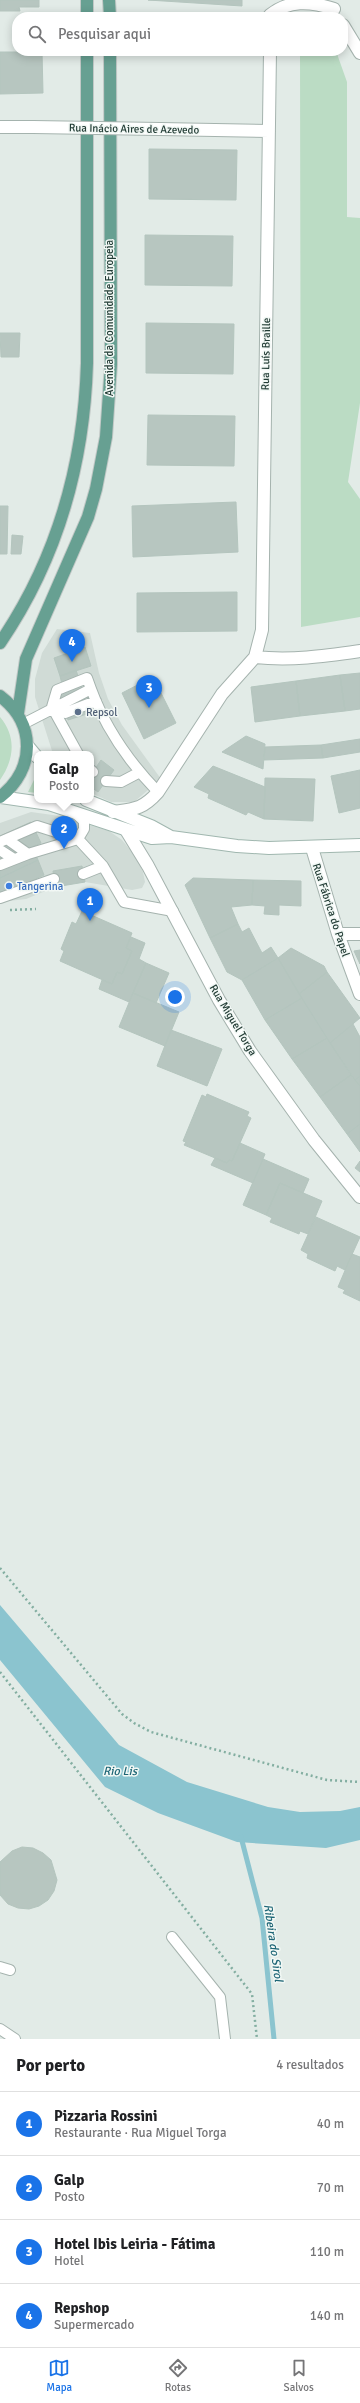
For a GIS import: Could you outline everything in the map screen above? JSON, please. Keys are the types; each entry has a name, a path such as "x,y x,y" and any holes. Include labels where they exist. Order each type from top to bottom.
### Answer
{"main road":[{"path":"87,0 87,12"},
{"path":"110,0 110,12"},
{"name":"Avenida da Comunidade Europeia","path":"0,643 24,604 54,537 76,471 82,437 86,408 87,362 87,56"},
{"name":"Avenida da Comunidade Europeia","path":"27,745 20,718 26,658 88,517 96,489 106,437 111,364 110,56"},
{"path":"0,696 20,718"},
{"path":"0,797 10,790 20,775 26,758 27,745"}],"street":[{"path":"270,0 270,12"},
{"path":"273,12 279,4 294,1 309,2 333,9"},
{"path":"348,32 360,52"},
{"name":"Rua Luís Braille","path":"255,657 262,630 264,607 270,56"},
{"name":"Rua Inácio Aires de Azevedo","path":"0,127 269,131"},
{"path":"113,812 138,809 148,803 158,792 222,694 255,657 278,660 311,658 360,651"},
{"path":"27,745 34,753"},
{"path":"0,797 34,801"},
{"path":"42,803 152,838 171,837 237,846 312,848 360,845"},
{"path":"93,803 151,826 171,837"},
{"name":"Rua Miguel Torga","path":"126,830 173,911 219,1000 250,1051 314,1140 360,1197"},
{"name":"Rua Fábrica do Papel","path":"312,848 338,934 360,994"},
{"path":"338,934 360,934"}],"lane":[{"path":"76,751 52,707 56,690 87,678 96,701 124,751 158,792"},
{"path":"20,718 52,707 91,689"},
{"path":"52,707 65,713 96,701"},
{"path":"106,780 121,782 140,772"},
{"path":"0,865 28,854 78,839 84,829 84,821 75,813"},
{"path":"4,841 38,826 78,839 103,866 124,902 173,911"},
{"path":"4,841 28,854"},
{"path":"0,850 14,859"},
{"path":"83,874 103,866"},
{"path":"0,898 54,879"},
{"path":"172,1937 220,1997 225,2039"},
{"path":"0,2029 15,2039"}],"path":[{"path":"4,911 36,909"},
{"path":"0,1568 122,1714 134,1723 152,1732 327,1780 360,1782"},
{"path":"0,1672 252,1994 257,2039"}],"shaded area":[{"name":"Repsol","path":"57,629 90,633 99,673 108,699 122,725 161,779 134,802 111,802 94,794 94,751 52,751 35,697 35,679 42,653"},
{"path":"31,812 60,816 109,831 122,840 136,857 143,872 145,882 142,888 132,890 85,882 55,887 26,899 0,902 0,823"}],"green space":[{"path":"300,56 338,56 347,82 347,217 360,218 360,403 348,482 360,499 360,617 301,627"},
{"path":"0,717 9,732 12,748 8,765 0,780"},
{"path":"34,780 34,793 28,792"}],"water":[{"name":"Rio Lis","path":"0,1605 119,1745 187,1782 268,1807 300,1812 340,1811 360,1807 360,1840 326,1848 237,1842 158,1813 105,1787 0,1660"}],"building":[{"path":"0,0 39,0 39,7 19,7 20,11 0,11"},
{"path":"148,0 242,0 242,6"},
{"path":"0,52 12,52 12,56 42,56 43,93 0,94"},
{"path":"149,149 237,150 236,200 149,199"},
{"path":"145,235 233,236 232,286 145,285"},
{"path":"146,323 234,324 233,374 146,373"},
{"path":"0,333 20,333 19,357 1,357"},
{"path":"148,415 235,416 234,466 147,465"},
{"path":"236,502 238,552 133,557 132,506"},
{"path":"0,506 8,506 7,554 0,554"},
{"path":"12,535 23,536 21,554 11,554"},
{"path":"237,592 237,631 137,632 137,593"},
{"path":"85,647 91,666 60,676 54,658"},
{"path":"76,670 90,713 68,720 57,686 62,684 60,676"},
{"path":"360,673 360,709 345,711 340,675"},
{"path":"340,675 345,711 300,716 296,681"},
{"path":"153,677 176,723 144,739 122,693"},
{"path":"296,681 300,716 255,722 251,687"},
{"path":"246,736 265,744 263,769 222,752"},
{"path":"360,739 360,752 323,758 321,745"},
{"path":"321,745 323,758 264,760 265,747"},
{"path":"101,760 114,770 98,792 94,789 94,770"},
{"path":"213,766 265,787 264,819 248,812 246,815 208,798 209,794 194,787"},
{"path":"360,770 360,808 339,813 331,776"},
{"path":"265,778 315,779 313,821 264,819"},
{"path":"31,822 41,843 32,847 38,860 0,878 0,836"},
{"name":"Tangerina","path":"38,860 44,875 0,895 0,878"},
{"path":"82,866 85,882 55,887 53,871"},
{"path":"193,878 253,880 252,905 231,907 238,924 210,938 185,885"},
{"path":"253,880 301,881 301,906 279,905 279,915 264,914 265,906 252,905"},
{"path":"82,911 132,933 126,948 132,951 122,974 117,972 112,984 60,961 64,951 61,949 72,922 76,924"},
{"path":"238,924 242,932 249,928 262,953 271,947 278,958 242,980 227,972 210,938"},
{"path":"131,937 145,943 139,959 146,963 129,1002 99,989 102,980 112,984 117,972 122,974 132,951 126,948"},
{"path":"291,948 324,966 327,972 299,994 278,958"},
{"path":"360,950 360,964 354,951"},
{"path":"278,958 302,998 265,1020 242,980"},
{"path":"146,963 169,973 156,1003 133,993"},
{"path":"327,972 360,1018 330,1043 299,994"},
{"path":"133,993 179,1012 165,1046 119,1027"},
{"path":"302,998 327,1038 292,1059 265,1020"},
{"path":"353,1024 360,1037 360,1076 355,1080 330,1043"},
{"path":"171,1030 222,1049 207,1086 157,1066"},
{"path":"327,1038 351,1075 320,1097 292,1059"},
{"path":"351,1075 360,1086 360,1124 347,1134 320,1097"},
{"path":"360,1076 360,1086 355,1080"},
{"path":"207,1094 249,1112 247,1116 251,1118 232,1161 229,1160 227,1163 184,1145 186,1142 183,1141 202,1095 206,1097"},
{"path":"360,1124 360,1152 347,1134"},
{"path":"240,1143 265,1154 253,1183 211,1165 215,1158 227,1163 229,1160 232,1161"},
{"path":"263,1159 309,1179 303,1193 280,1183 266,1215 243,1205"},
{"path":"360,1161 360,1172 355,1168"},
{"path":"280,1183 322,1201 308,1234 300,1231 299,1234 270,1222 272,1218 266,1215"},
{"path":"316,1217 360,1237 345,1270 337,1266 335,1271 307,1258 308,1254 301,1250"},
{"path":"352,1254 360,1257 360,1301 343,1293 345,1290 338,1287"},
{"path":"22,1847 33,1848 43,1853 51,1860 57,1880 54,1891 48,1900 39,1906 29,1909 18,1908 8,1904 0,1895 0,1862 12,1851"}],"waterway":[{"name":"Ribeira do Sirol","path":"241,1837 262,1918 274,2039"}],"place":[{"name":"Repshop","path":"72,662"},
{"name":"Hotel Ibis Leiria - Fátima","path":"149,708"},
{"name":"Repsol","path":"78,712"},
{"name":"Galp","path":"64,849"},
{"name":"Tangerina","path":"9,886"},
{"name":"Pizzaria Rossini","path":"90,921"}]}
